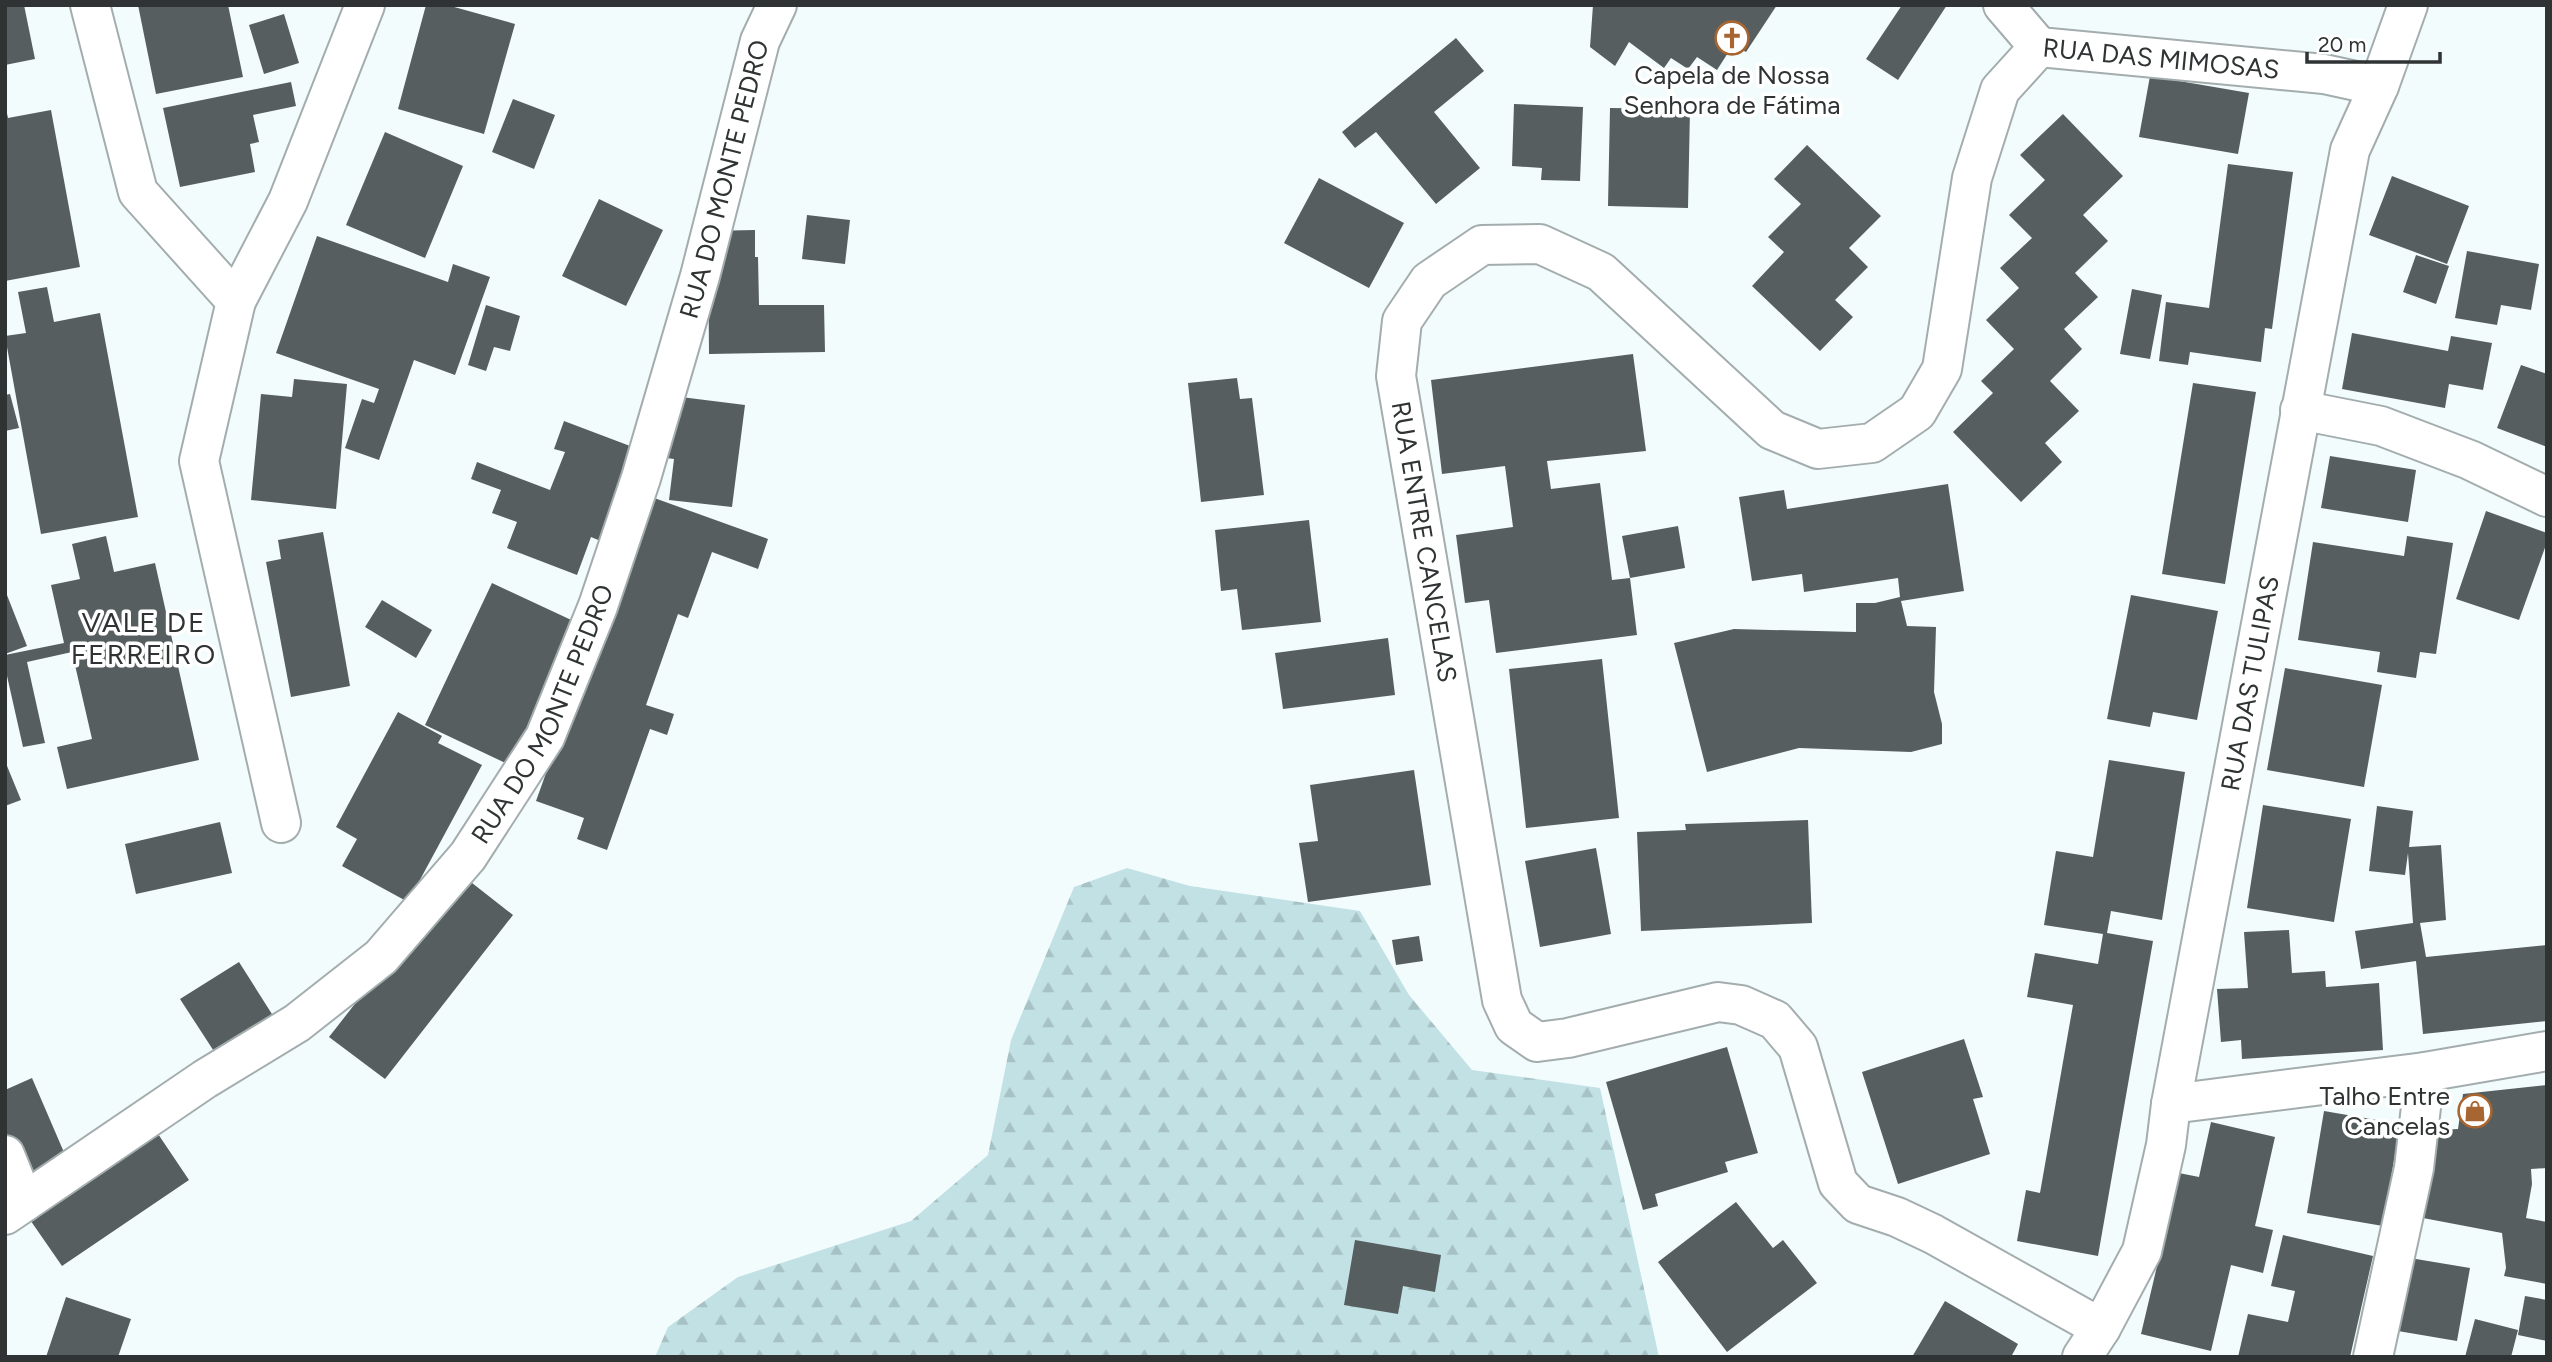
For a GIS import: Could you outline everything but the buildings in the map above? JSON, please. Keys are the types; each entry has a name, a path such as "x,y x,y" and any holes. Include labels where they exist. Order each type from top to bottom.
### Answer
{"street":[{"path":"90,5 138,192 236,302"},
{"path":"281,823 198,461 236,302 288,201 365,5"},
{"name":"RUA DO MONTE PEDRO","path":"14,1208 205,1079 297,1023 381,957 468,856 545,737 598,606 641,478 700,276 760,41 777,5"},
{"name":"RUA DAS MIMOSAS","path":"2003,5 2039,47 2324,74 2379,86"},
{"name":"RUA DAS TULIPAS","path":"2091,1342 2142,1251 2166,1145 2171,1104 2350,150 2379,86 2408,5"},
{"name":"RUA ENTRE CANCELAS","path":"2039,47 2000,90 1972,178 1942,369 1917,412 1872,443 1818,449 1772,430 1601,272 1540,244 1482,245 1429,281 1402,321 1396,376 1502,1000 1514,1026 1537,1042 1568,1038 1718,1002 1741,1006 1774,1020 1798,1047 1838,1183 1858,1204 1897,1217 1933,1234 2091,1342"},
{"path":"2300,410 2381,426 2470,460 2547,497"},
{"path":"2171,1104 2425,1072 2547,1051"},
{"path":"2373,1357 2414,1168 2425,1072"},
{"path":"5,1155 14,1208"}],"green space":[{"path":"1127,868 1190,886 1360,911 1409,995 1472,1070 1600,1088 1659,1357 655,1357 668,1327 738,1277 911,1221 988,1155 1011,1040 1074,887"}],"place":[{"name":"Capela de Nossa Senhora de Fátima","path":"1732,38"},
{"name":"Talho Entre Cancelas","path":"2475,1111"}],"district":[{"name":"VALE DE FERREIRO","path":"144,638"}]}
